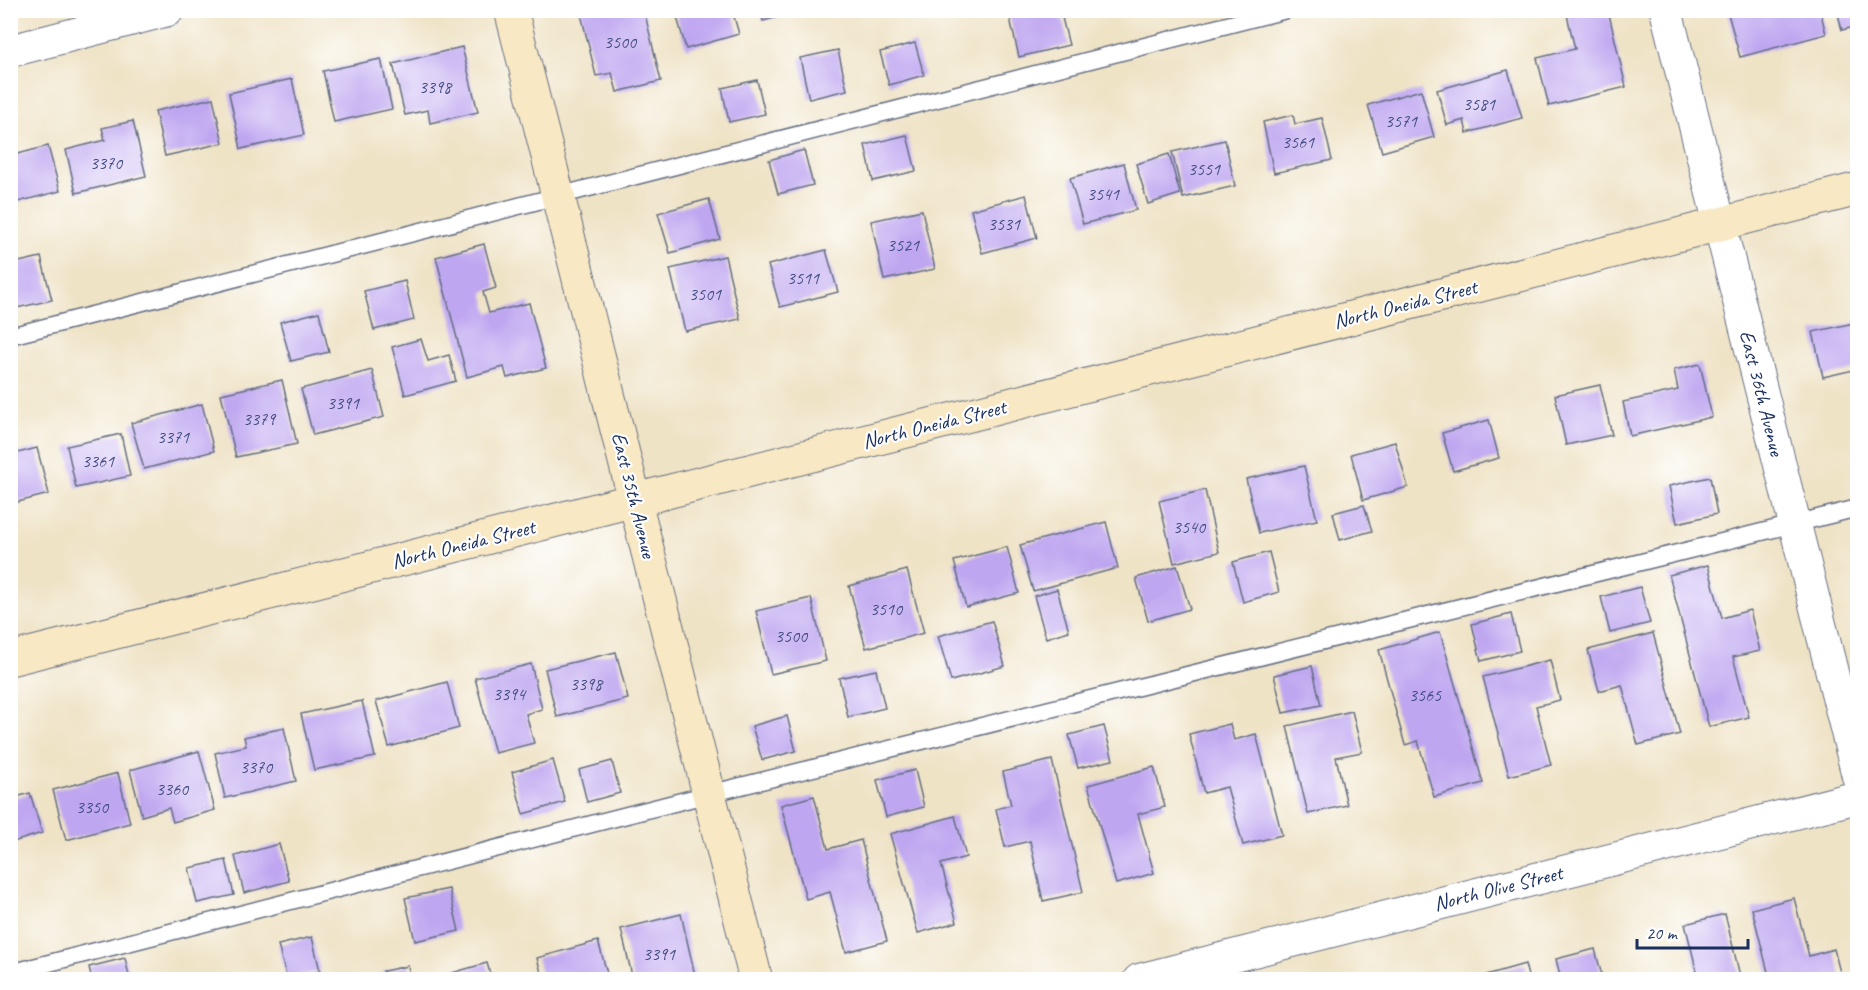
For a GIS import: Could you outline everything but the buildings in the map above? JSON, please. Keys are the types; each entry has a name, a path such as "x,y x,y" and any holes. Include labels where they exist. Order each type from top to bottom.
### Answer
{"street":[{"path":"10,51 168,10"},
{"name":"East 35th Avenue","path":"511,10 756,980"},
{"name":"East 36th Avenue","path":"1666,10 1857,776"},
{"name":"North Oneida Street","path":"10,659 1857,189"},
{"name":"North Olive Street","path":"1139,980 1857,796"}],"lane":[{"path":"10,336 1286,10"},
{"path":"10,973 709,794 1857,508"}]}
